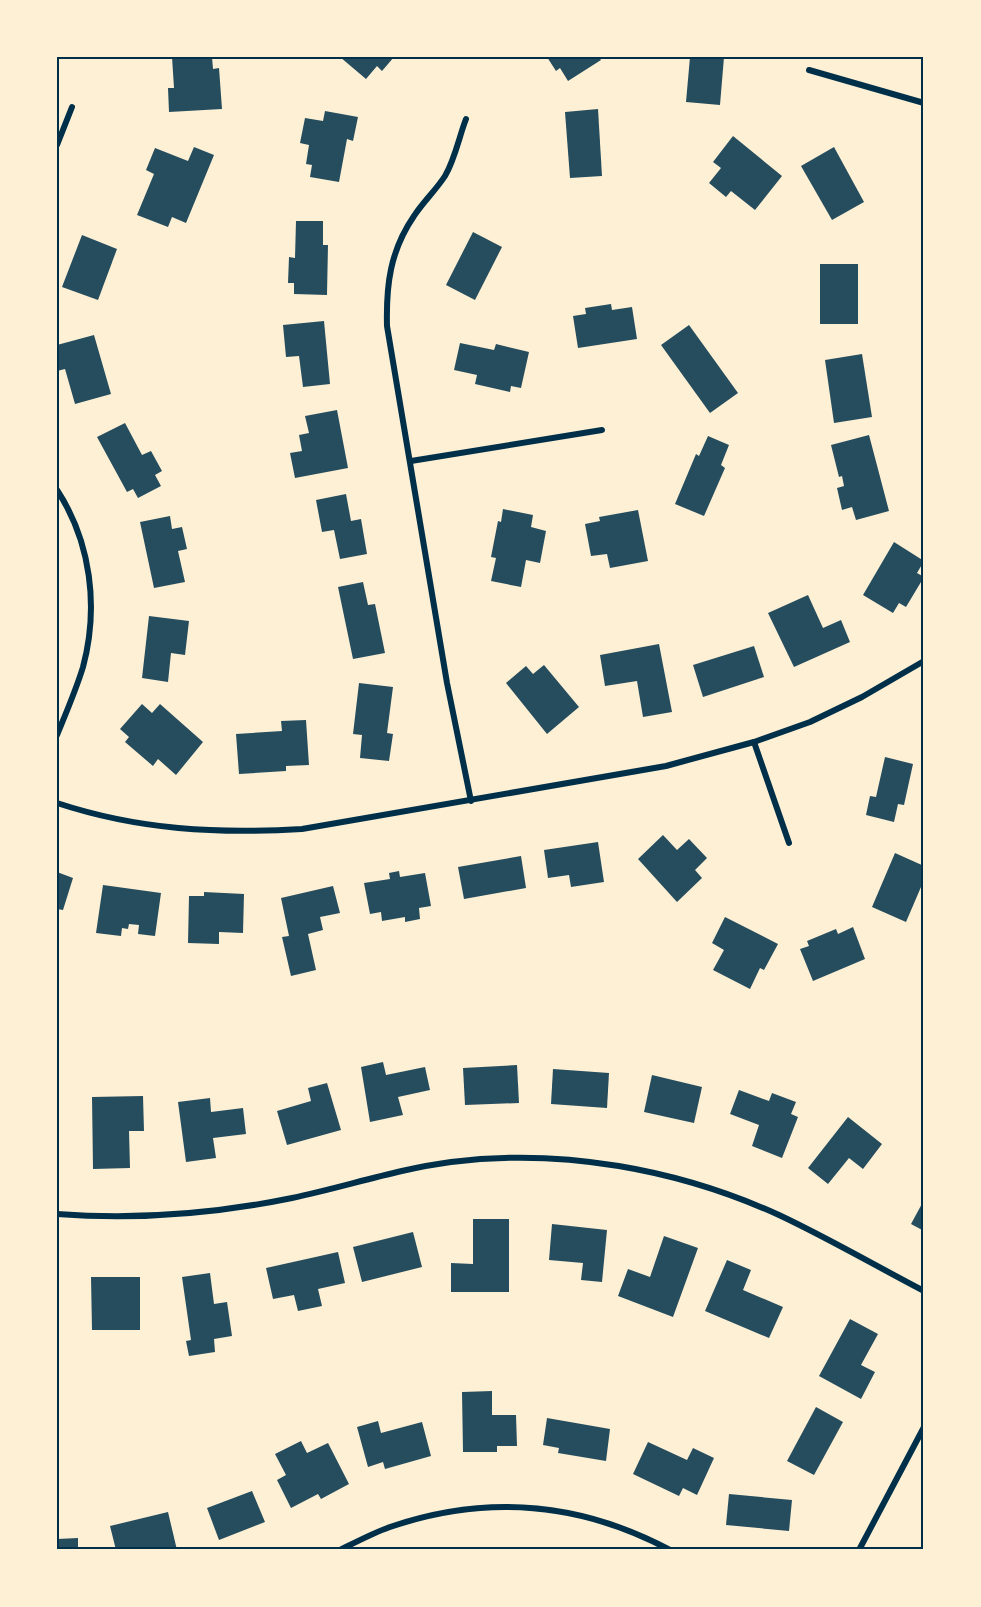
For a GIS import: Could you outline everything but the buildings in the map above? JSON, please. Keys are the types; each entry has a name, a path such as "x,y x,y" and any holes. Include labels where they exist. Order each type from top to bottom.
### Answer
{"street":[{"path":"809,70 924,103"},
{"path":"57,145 72,107"},
{"path":"466,119 446,175 413,217 400,240 391,267 386,295 387,326 447,683 471,801"},
{"path":"411,461 602,430"},
{"path":"57,490 79,534 89,572 92,605 89,637 82,667 57,735"},
{"path":"57,803 138,824 193,831 247,832 302,829 666,766 754,742 810,722 924,661"},
{"path":"754,742 789,843"},
{"path":"57,1214 90,1217 156,1216 226,1210 294,1198 394,1172 453,1162 510,1158 566,1160 622,1167 672,1177 728,1194 780,1216 924,1291"},
{"path":"859,1550 924,1427"},
{"path":"340,1550 387,1528 430,1515 474,1508 520,1506 562,1511 604,1521 645,1537 670,1550"}]}
